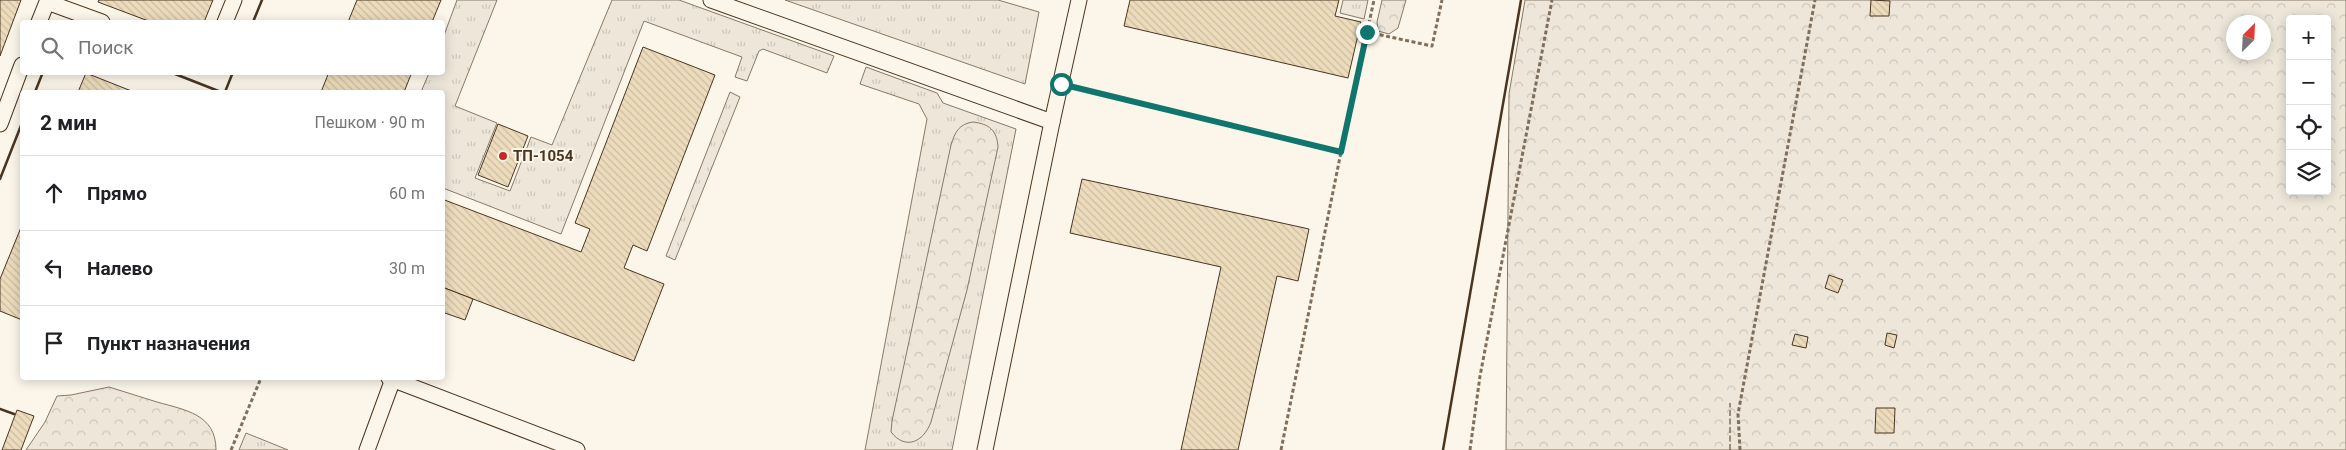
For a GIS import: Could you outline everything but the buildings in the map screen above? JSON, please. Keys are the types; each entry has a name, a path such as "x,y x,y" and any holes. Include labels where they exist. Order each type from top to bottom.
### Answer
{"lane":[{"path":"226,20 234,0"},
{"path":"711,0 1052,122"},
{"path":"985,450 1079,0"},
{"path":"40,20 46,1 97,20"},
{"path":"0,124 20,70"},
{"path":"367,450 390,380"},
{"path":"396,380 577,450"}],"path":[{"path":"1281,450 1341,152 1374,0"},
{"path":"1367,32 1432,46 1442,0"},
{"path":"1470,450 1480,376 1552,0"},
{"path":"1740,450 1738,414 1815,0"},
{"path":"1061,84 1341,152"},
{"path":"231,450 260,380"}],"green space":[{"path":"457,0 497,0 455,106 497,123 475,178 510,191 531,137 552,145 612,0 679,0 834,56 827,73 763,49 759,51 747,81 735,77 742,57 644,21 561,234 445,189 445,90 422,90 428,75 445,75 445,33"},
{"path":"785,0 998,0 1039,12 1025,84"},
{"path":"1343,0 1368,0 1364,19 1340,13"},
{"path":"1382,0 1406,0 1398,28 1389,34 1378,31 1377,22"},
{"path":"1525,0 2346,0 2346,450 1506,450 1509,94"},
{"path":"866,67 937,93 943,103 1016,129 952,450 865,450 927,119 919,104 860,84"},
{"path":"730,92 740,97 675,260 666,256"},
{"path":"973,122 984,124 994,132 998,147 967,290 928,429 919,439 913,442 902,441 891,432 892,421 951,145 958,129"},
{"path":"109,387 188,411 197,416 211,428 215,438 216,450 26,450 45,422 57,396"},
{"path":"246,433 288,450 239,450"}],"fence":[{"path":"1730,403 1730,450"}],"wall":[{"path":"254,20 262,0"},
{"path":"1443,450 1521,0"},
{"path":"36,90 42,75"},
{"path":"178,75 216,90"},
{"path":"226,90 232,75"},
{"path":"0,179 20,128"},
{"path":"0,409 14,414"}],"place":[{"name":"ТП-1054","path":"503,156"}],"route":[{"path":"1061,84 1341,152 1367,32"}]}
